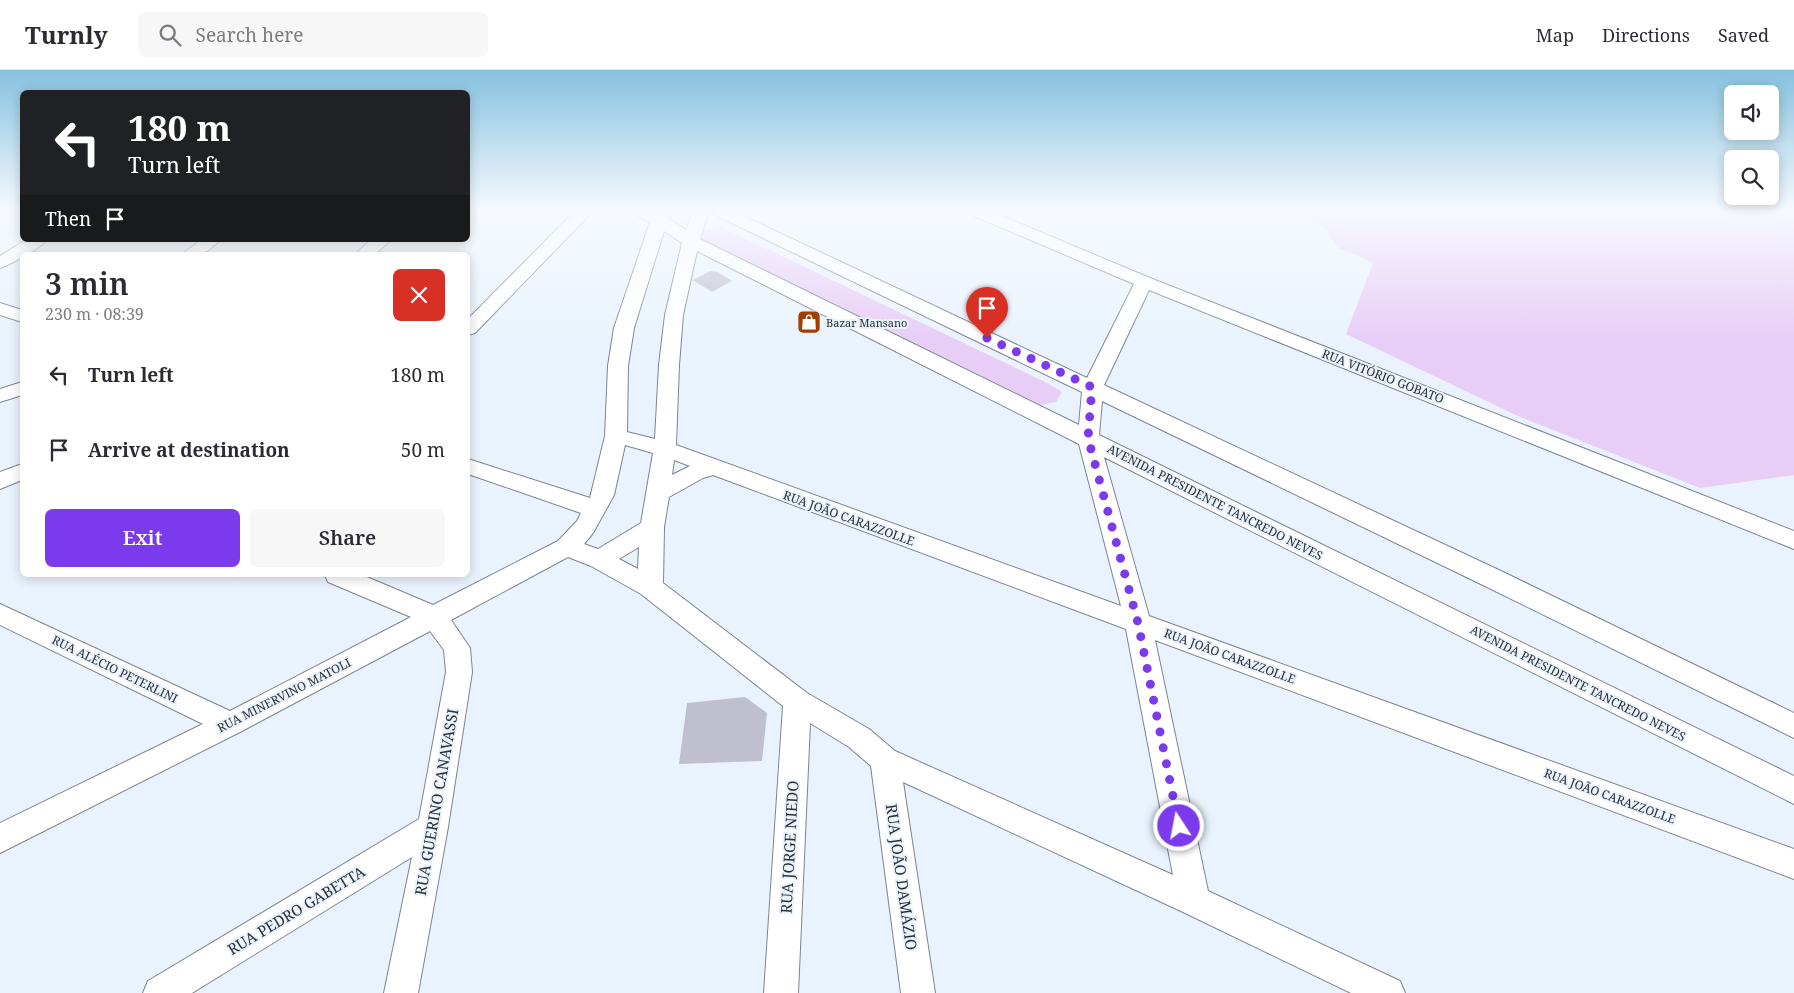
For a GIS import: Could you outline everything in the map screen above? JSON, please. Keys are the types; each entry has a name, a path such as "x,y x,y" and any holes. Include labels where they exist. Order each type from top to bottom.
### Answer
{"street":[{"path":"2,259 13,253"},
{"path":"470,327 543,253"},
{"path":"648,253 624,328 618,366 616,436 603,495 596,509 567,548 600,560 650,587 797,701 859,738 885,760 1194,900 1388,993"},
{"path":"650,587 652,527 665,449 669,365 674,315 688,253"},
{"name":"AVENIDA PRESIDENTE TANCREDO NEVES","path":"717,253 1794,791"},
{"path":"808,253 1092,387 1394,534 1503,584 1794,726"},
{"name":"RUA VITÓRIO GOBATO","path":"1075,253 1794,540"},
{"path":"1144,282 1092,387 1088,438 1138,623 1194,900"},
{"path":"0,309 20,315"},
{"path":"0,328 20,323"},
{"path":"0,396 20,389"},
{"name":"RUA JOÃO CARAZZOLLE","path":"616,436 665,449 712,468 1794,864"},
{"path":"470,467 596,509"},
{"path":"659,492 696,472 712,468"},
{"path":"0,481 20,473"},
{"path":"600,560 652,527"},
{"name":"RUA MINERVINO MATOLI","path":"0,839 230,724 567,548"},
{"path":"342,577 392,597 434,617"},
{"name":"RUA ALÉCIO PETERLINI","path":"0,614 230,724"},
{"name":"RUA GUERINO CANAVASSI","path":"402,993 458,672 457,648 434,617"},
{"name":"RUA JORGE NIEDO","path":"781,993 797,701"},
{"name":"RUA JOÃO DAMÁZIO","path":"885,760 918,993"},
{"name":"RUA PEDRO GABETTA","path":"160,993 432,828"}],"shaded area":[{"path":"729,253 776,253 1047,383 1062,392 1056,402 1035,406"},
{"path":"1351,253 1794,253 1794,475 1700,488 1520,417 1346,334 1373,263"}],"building":[{"path":"710,271 718,272 732,281 712,292 693,280"},
{"path":"745,697 767,713 762,761 679,764 687,703"}],"place":[{"name":"Bazar Mansano","path":"809,322"}],"route":[{"path":"987,338 1092,387 1088,438 1138,623 1179,826"}]}
